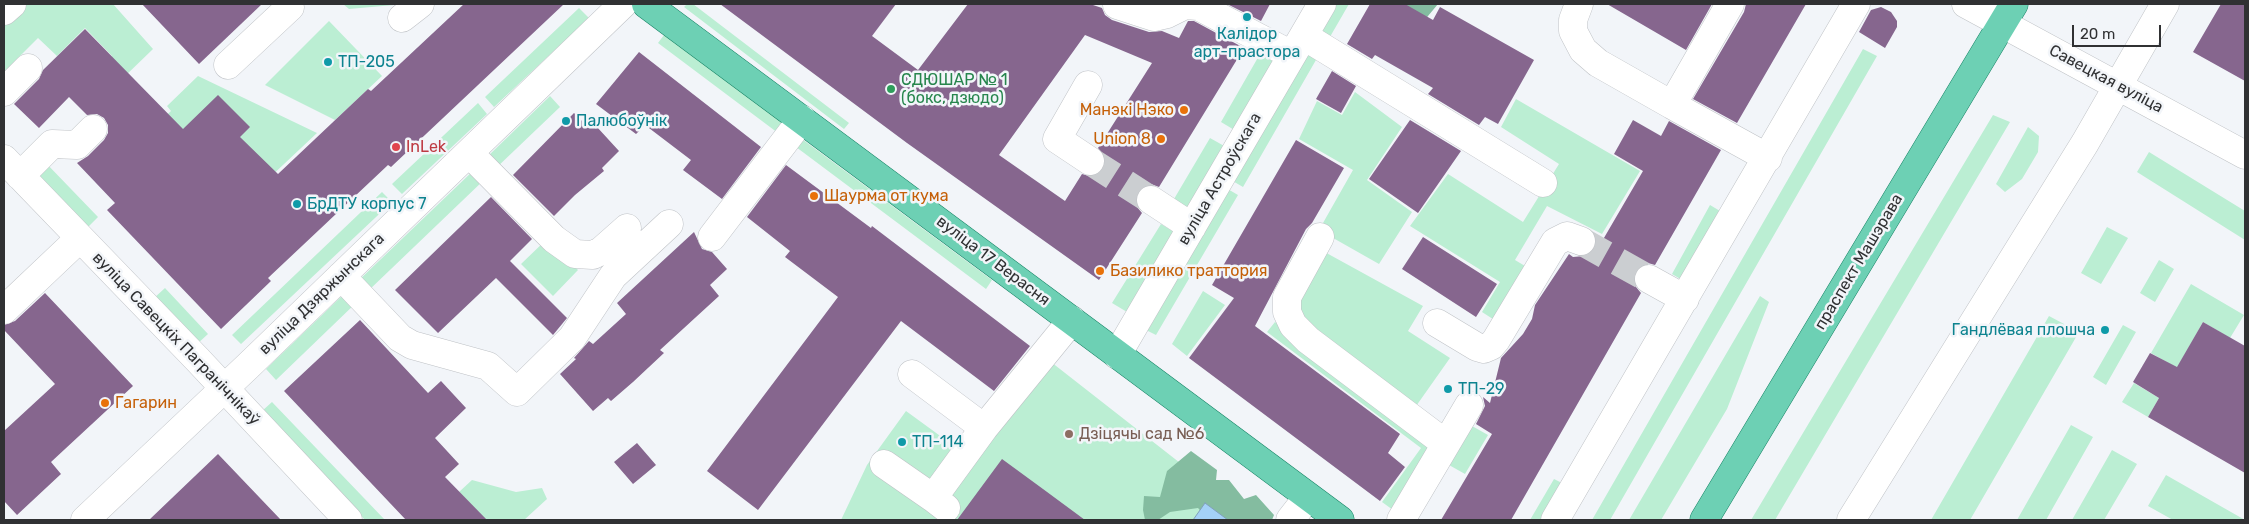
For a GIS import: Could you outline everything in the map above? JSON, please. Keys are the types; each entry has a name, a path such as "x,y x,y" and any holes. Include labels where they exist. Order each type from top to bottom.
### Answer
{"main road":[{"name":"вуліца 17 Верасня","path":"646,4 1340,520"},
{"name":"праспект Машэрава","path":"1704,520 2008,14"}],"street":[{"path":"4,11 12,4"},
{"path":"228,65 290,7 286,4"},
{"name":"вуліца Дзяржынскага","path":"85,520 623,4"},
{"name":"вуліца Астроўскага","path":"1117,355 1322,4"},
{"path":"1579,4 1573,20 1573,31 1583,50 1598,63 1768,158"},
{"path":"1672,105 1730,4"},
{"path":"1555,520 1768,158 1856,4"},
{"name":"Савецкая вуліца","path":"1966,4 2008,14 2119,87 2245,155"},
{"path":"1851,520 2119,87 2165,4"},
{"path":"1117,5 1154,17 1168,14 1185,5 1198,6 1298,45 1542,183"},
{"path":"4,92 28,68"},
{"path":"1088,84 1057,139 1090,161"},
{"path":"712,237 802,119"},
{"path":"12,168 52,144 77,145 93,129"},
{"path":"469,153 568,250 584,255 592,255 601,251 627,228"},
{"name":"вуліца Савецкіх Пагранічнікаў","path":"12,168 348,520"},
{"path":"1150,200 1192,227"},
{"path":"340,276 400,338 412,345 488,366 517,392 572,338 613,276 669,224"},
{"path":"1437,323 1477,347 1487,348 1496,340 1555,242 1567,236 1581,241"},
{"path":"1320,237 1287,297 1287,312 1293,325 1308,340 1446,444"},
{"path":"4,310 80,238"},
{"path":"1649,279 1685,299"},
{"path":"884,464 939,503 984,428 1072,320"},
{"path":"912,374 984,428"},
{"path":"1402,520 1469,405"},
{"path":"1290,520 1308,496"}],"green space":[{"path":"22,4 113,4 153,49 87,113 71,96 112,56 85,28 57,56 38,38 4,72 4,22"},
{"path":"343,4 405,4 349,9"},
{"path":"687,4 693,4 849,123 844,129 684,7"},
{"path":"1334,4 1349,4 1327,42 1316,36"},
{"path":"1398,4 1438,4 1418,28 1402,19"},
{"path":"579,8 589,18 494,107 485,97"},
{"path":"329,21 382,76 335,120 265,85"},
{"path":"664,35 785,124 778,133 658,43"},
{"path":"1264,47 1280,55 1236,131 1221,122"},
{"path":"1309,47 1320,53 1243,187 1231,180"},
{"path":"1863,49 1877,56 1610,520 1592,520"},
{"path":"198,76 317,133 216,228 128,152 171,111 167,106"},
{"path":"1355,92 1402,127 1367,180 1412,212 1379,264 1319,230 1353,170 1299,139 1317,101 1342,115"},
{"path":"550,96 560,107 494,170 484,160"},
{"path":"1516,99 1640,171 1602,234 1547,206 1515,260 1530,269 1499,323 1482,312 1500,282 1410,226 1448,174 1523,222 1559,164 1501,127"},
{"path":"478,103 487,114 402,194 392,184"},
{"path":"1993,115 2010,122 1775,520 1751,520"},
{"path":"2028,127 2039,136 2038,152 2022,179 2005,192 1996,184"},
{"path":"798,136 992,280 986,289 792,144"},
{"path":"1210,138 1226,147 1190,209 1174,199"},
{"path":"2149,152 2245,211 2245,240 2137,172"},
{"path":"44,161 98,217 86,229 32,172"},
{"path":"475,169 485,179 367,292 357,282"},
{"path":"1226,188 1238,195 1156,335 1144,329"},
{"path":"382,192 392,202 241,344 232,335"},
{"path":"1710,205 1720,211 1682,280 1672,274"},
{"path":"1161,224 1176,233 1127,312 1112,303"},
{"path":"2107,227 2128,238 2101,284 2081,273"},
{"path":"547,239 578,270 553,296 521,264"},
{"path":"1321,250 1423,306 1408,331 1450,358 1414,409 1310,337 1294,297"},
{"path":"2159,260 2174,269 2155,302 2140,293"},
{"path":"2191,284 2244,315 2230,338 2203,322 2177,368 2151,353"},
{"path":"165,288 208,334 196,345 153,299"},
{"path":"1203,291 1225,305 1187,356 1172,344"},
{"path":"346,292 357,302 276,380 266,369"},
{"path":"1760,296 1769,302 1727,409 1661,520 1629,520"},
{"path":"2049,316 2079,332 1970,520 1931,520"},
{"path":"1275,322 1441,447 1393,510 1382,502 1421,448 1267,332"},
{"path":"2123,325 2136,332 2106,385 2093,377"},
{"name":"Дзіцячы сад №6","path":"1051,362 1253,520 841,520 867,465 906,411 965,454"},
{"path":"2134,383 2159,398 2148,417 2122,402"},
{"path":"272,402 385,520 365,520 262,411"},
{"path":"2071,425 2093,437 2046,520 2017,520"},
{"path":"1472,426 1488,435 1465,474 1449,465"},
{"path":"2112,450 2137,464 2104,520 2072,520"},
{"path":"1191,451 1217,470 1216,480 1229,480 1244,499 1256,495 1274,515 1272,520 1209,520 1198,508 1170,512 1158,520 1145,520 1143,510 1144,496 1160,497 1167,471"},
{"path":"2166,475 2245,520 2173,520 2148,506"},
{"path":"1554,479 1562,483 1540,520 1530,520"},
{"path":"472,480 516,492 542,488 547,499 524,520 486,520 459,492"}],"water":[{"path":"1205,503 1228,520 1193,520"}],"building":[{"path":"142,4 262,4 199,64"},
{"path":"464,4 564,4 391,167 388,165 268,278 271,281 221,329 107,210 115,203 77,163 88,156 104,140 108,133 108,125 104,118 97,114 87,115 69,97 39,128 14,104 39,79 43,70 85,29 183,129 218,95 250,127 240,137 278,174 368,89 371,91"},
{"path":"720,4 896,4 872,36 918,70 968,4 1090,4 1102,8 1105,15 1112,20 1149,32 1162,31 1179,38 1188,21 1194,21 1244,48 1159,187 1151,184 1144,186 1138,192 1135,200 1137,207 1142,213 1099,280 907,143","holes":["1085,35 1152,63 1098,148 1104,155 1106,162 1103,169 1096,175 1082,174 1065,201 999,155"]},
{"path":"1227,4 1270,4 1261,21"},
{"path":"1370,4 1405,4 1433,20 1440,7 1534,60 1498,124 1485,117 1479,125 1428,94 1433,88 1375,55 1372,59 1347,44"},
{"path":"1607,4 1712,4 1686,50"},
{"path":"1746,4 1806,4 1737,123 1693,99 1744,12"},
{"path":"2221,4 2245,4 2245,81 2193,52"},
{"path":"1881,7 1891,12 1897,21 1897,27 1885,48 1859,32 1871,10"},
{"path":"639,52 761,147 722,199 683,170 691,160 645,125 636,134 596,104"},
{"path":"1332,71 1356,86 1341,113 1316,99"},
{"path":"574,113 582,121 586,115 619,151 602,168 604,171 575,195 554,216 513,175"},
{"path":"1410,120 1461,151 1418,213 1369,179"},
{"path":"1633,120 1661,136 1669,121 1721,150 1655,265 1648,263 1641,265 1636,271 1633,280 1641,293 1511,520 1441,520 1492,434 1476,424 1485,406 1483,397 1490,403 1501,358 1523,334 1532,319 1535,305 1569,254 1573,257 1584,256 1591,253 1595,247 1596,240 1601,243 1643,171 1614,154"},
{"path":"1296,140 1344,168 1312,223 1306,229 1255,326 1400,434 1388,453 1405,467 1380,501 1189,358 1234,298 1212,285"},
{"path":"786,165 871,228 872,226 1030,346 994,391 901,321 758,510 707,471 838,297 785,257 790,251 747,217"},
{"path":"491,197 532,239 510,261 567,318 553,335 496,278 438,333 395,290"},
{"path":"694,232 702,249 712,252 727,269 710,285 719,296 660,350 664,353 633,382 611,401 608,398 593,411 560,374 576,359 574,358 589,341 593,344 626,314 617,303"},
{"path":"1423,237 1497,284 1476,317 1402,269"},
{"path":"45,293 133,386 51,462 61,474 17,515 4,501 4,431 55,384 4,330 4,325 15,321"},
{"path":"360,320 428,393 441,381 466,408 435,438 459,464 445,477 487,520 406,520 284,391"},
{"path":"2203,322 2245,346 2245,473 2148,417 2159,398 2133,382 2150,353 2177,367"},
{"path":"637,443 656,465 633,484 614,462"},
{"path":"218,454 281,520 149,520"},
{"path":"1002,459 1043,489 1085,520 957,520"}],"tunnel":[{"path":"1090,161 1151,200"},
{"path":"1581,241 1649,279"}],"place":[{"name":"Калідор арт-прастора","path":"1247,17"},
{"name":"ТП-205","path":"328,62"},
{"name":"СДЮШАР № 1 (бокс, дзюдо)","path":"891,89"},
{"name":"Манэкі Нэко","path":"1184,110"},
{"name":"Палюбоўнік","path":"566,121"},
{"name":"Union 8","path":"1161,139"},
{"name":"InLek","path":"396,147"},
{"name":"Шаурма от кума","path":"814,196"},
{"name":"БрДТУ корпус 7","path":"297,204"},
{"name":"Базилико траттория","path":"1100,271"},
{"name":"Гандлёвая плошча","path":"2105,330"},
{"name":"ТП-29","path":"1448,389"},
{"name":"Гагарин","path":"105,403"},
{"name":"Дзіцячы сад №6","path":"1069,434"},
{"name":"ТП-114","path":"902,442"}]}
